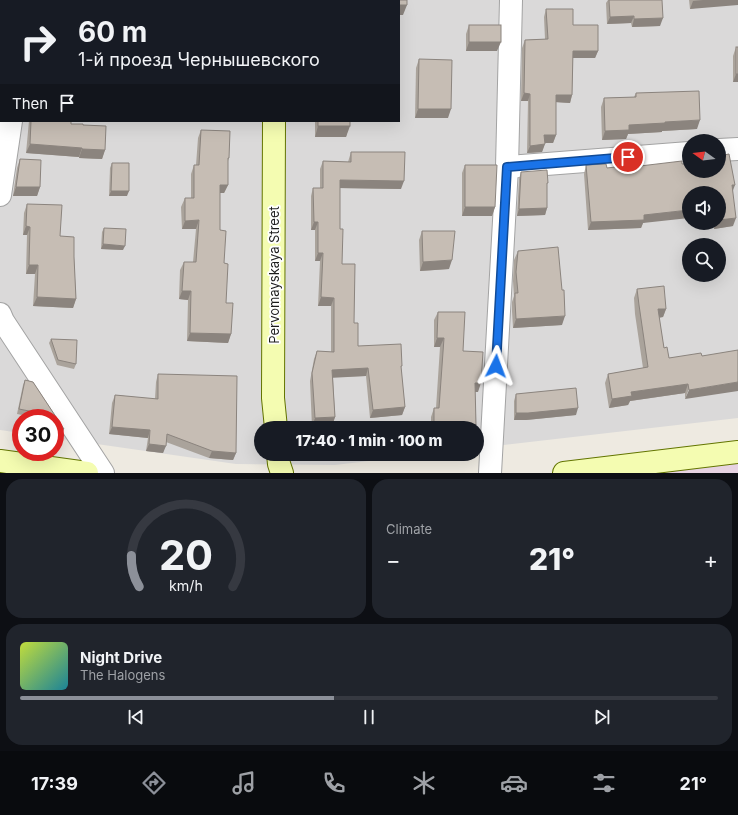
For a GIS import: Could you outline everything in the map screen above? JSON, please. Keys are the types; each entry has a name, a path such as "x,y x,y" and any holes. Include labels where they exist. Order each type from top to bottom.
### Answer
{"street":[{"path":"490,473 507,167 511,0"},
{"name":"Pervomayskaya Street","path":"274,122 273,398 275,421"},
{"path":"0,195 7,124"},
{"path":"726,150 738,149"},
{"path":"507,167 682,154"},
{"path":"0,314 3,321 103,473"},
{"path":"564,473 738,452"},
{"path":"0,461 87,473"},
{"path":"279,461 282,473"}],"shaded area":[{"path":"400,0 738,0 738,418 484,447 484,421 254,421 254,461 369,461 335,465 236,464 64,439 64,409 12,409 12,432 0,430 0,122 400,122"},
{"path":"738,460 738,473 622,473"}],"building":[{"path":"400,0 407,0 407,5 400,5"},
{"path":"609,0 662,0 663,18 634,19 634,16 610,17"},
{"path":"546,9 573,9 573,25 598,25 598,51 573,51 572,95 556,95 556,135 544,135 545,144 530,146 530,94 524,93 525,40 548,39"},
{"path":"469,25 501,25 501,42 469,42"},
{"path":"736,47 738,47 738,74 736,74"},
{"path":"419,59 452,60 451,109 418,109"},
{"path":"699,91 700,120 629,125 629,130 605,131 604,98 636,97 636,93"},
{"path":"31,122 71,122 71,124 106,126 105,150 30,144"},
{"path":"318,122 350,122 350,126 318,126"},
{"path":"201,130 230,131 228,185 220,185 220,230 226,231 224,263 228,264 226,303 233,303 231,334 190,333 191,291 182,291 184,262 196,262 199,220 185,221 185,198 194,198 194,165 199,165"},
{"path":"351,152 405,152 404,181 340,180 340,229 343,229 342,264 355,264 354,323 358,323 358,346 401,344 401,366 405,407 373,410 368,368 332,370 335,417 315,418 312,373 317,351 334,352 334,298 321,297 323,253 318,253 318,222 314,222 313,188 323,188 323,161 351,162"},
{"path":"729,154 735,185 732,185 736,218 726,219 726,186 682,186 682,211 644,215 644,220 591,222 586,165 606,164 607,168 682,161 682,178 726,178 726,155"},
{"path":"20,159 41,160 40,187 16,187"},
{"path":"112,163 129,163 129,191 111,191"},
{"path":"465,165 497,165 495,207 465,207"},
{"path":"547,170 547,208 519,209 521,172"},
{"path":"27,204 62,205 60,236 74,237 76,299 37,297 38,265 29,265 30,227 26,226"},
{"path":"104,228 126,229 125,246 103,244"},
{"path":"422,231 455,231 452,260 423,262"},
{"path":"558,247 562,290 564,290 565,316 516,319 515,293 518,293 516,272 518,251"},
{"path":"664,286 666,309 658,309 664,348 667,347 669,358 701,353 702,356 738,350 738,382 689,390 688,384 631,392 632,396 612,399 608,374 648,367 637,289"},
{"path":"438,312 465,312 463,351 483,352 481,383 475,383 476,421 434,421 434,408 439,408 444,338 437,338"},
{"path":"51,339 77,340 76,364 58,360"},
{"path":"158,374 237,376 236,453 212,451 167,434 166,446 149,444 150,430 112,427 115,395 158,399"},
{"path":"25,380 33,382 51,409 19,409"},
{"path":"576,388 578,408 516,413 516,394"}],"route":[{"path":"496,366 507,167 628,157"}]}
